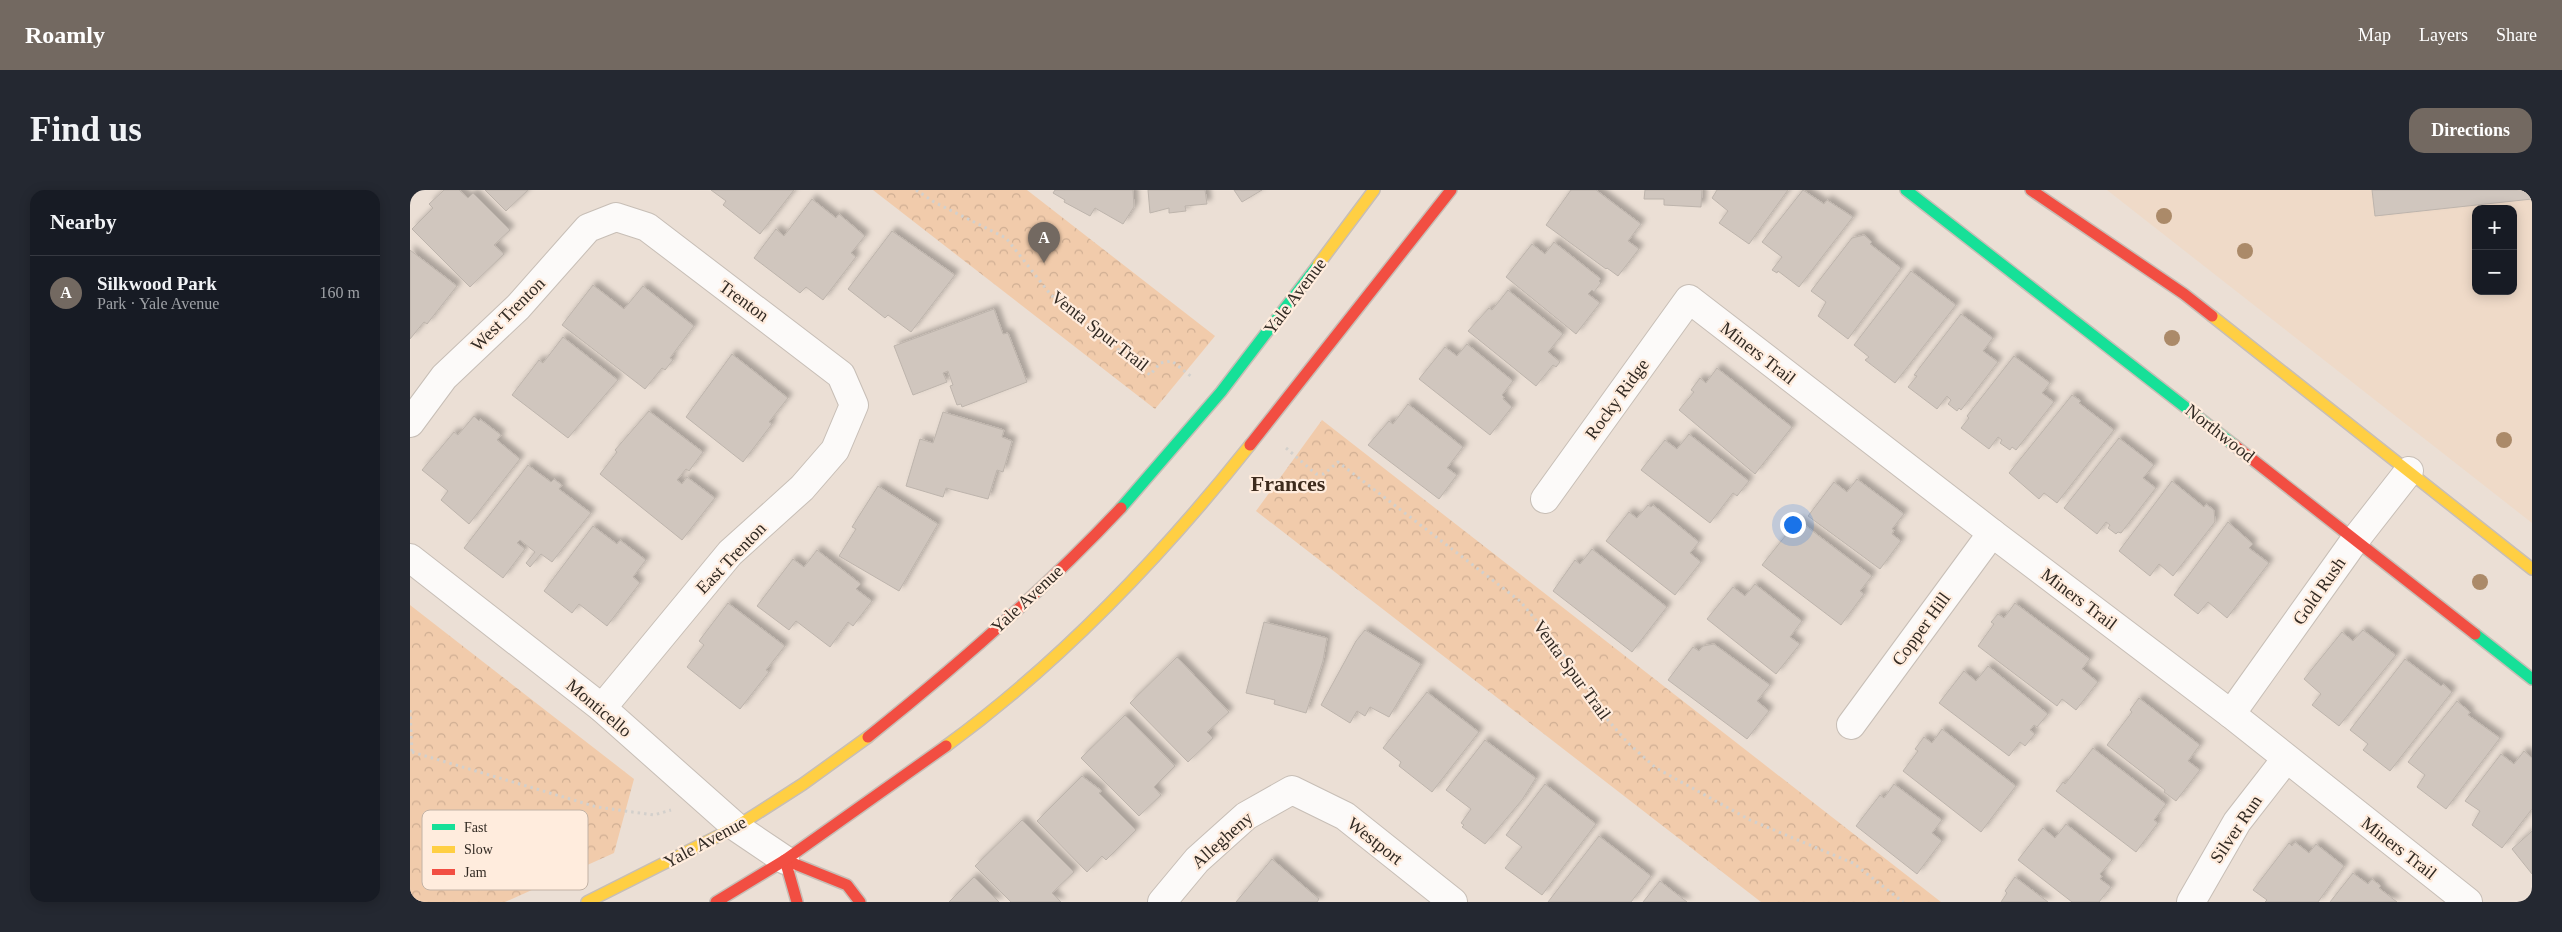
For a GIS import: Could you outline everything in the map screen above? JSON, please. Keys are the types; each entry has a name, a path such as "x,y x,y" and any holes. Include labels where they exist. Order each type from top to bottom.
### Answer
{"main road":[{"name":"Yale Avenue","path":"587,902 736,827 850,750 935,683 1039,590 1121,508 1216,395 1259,342 1374,190"},
{"path":"716,902 785,860 948,745 1017,690 1075,639 1145,567 1215,489 1451,190"},
{"name":"Northwood","path":"1906,190 2035,288 2532,679"},
{"path":"2031,190 2184,294 2532,569"},
{"path":"785,860 797,902"},
{"name":"Monticello","path":"785,860 847,885 860,902"}],"street":[{"name":"Trenton","path":"616,216 647,227 842,375 854,405"},
{"name":"West Trenton","path":"410,423 444,378 518,307 588,228 616,216"},
{"name":"Rocky Ridge","path":"1545,499 1689,299"},
{"name":"Miners Trail","path":"1689,299 1992,533 2231,714 2468,902"},
{"name":"East Trenton","path":"602,708 730,554 802,488 834,450 854,405"},
{"name":"Gold Rush","path":"2231,714 2355,540 2409,471"},
{"name":"Copper Hill","path":"1851,725 1992,533"},
{"name":"Monticello","path":"410,558 602,708 736,827 785,860"},
{"name":"Silver Run","path":"2191,902 2237,822 2286,759"},
{"name":"Allegheny","path":"1162,902 1197,860 1246,816 1292,790"},
{"name":"Westport","path":"1292,790 1345,816 1453,902"}],"path":[{"name":"Venta Spur Trail","path":"916,190 934,202 1006,238 1051,295 1150,374 1160,363 1172,361 1216,395"},
{"name":"Venta Spur Trail","path":"1262,429 1316,474 1324,474 1338,462 1520,601 1559,648 1606,718 1628,743 1656,768 1750,820 1853,863 1903,902"},
{"path":"410,710 411,753 597,807 654,815 705,800"},
{"path":"410,897 412,902"}],"shaded area":[{"path":"2107,190 2532,190 2532,523"}],"green space":[{"path":"873,190 1027,190 1215,336 1155,409"},
{"path":"1322,420 1941,902 1761,902 1256,511"},
{"path":"410,605 634,779 614,853 588,865 588,810 422,810 422,890 532,890 505,902 410,902"}],"building":[{"path":"444,190 459,190 468,198 473,193 510,230 494,245 504,254 470,287 412,229 433,208 429,204"},
{"path":"485,190 528,190 506,211"},
{"path":"711,190 794,190 760,234 723,205 726,201"},
{"path":"1055,190 1133,190 1134,207 1123,224 1095,208 1090,216 1064,202 1065,200 1053,193"},
{"path":"1148,190 1205,190 1207,204 1185,206 1186,211 1169,213 1169,208 1150,213"},
{"path":"1234,190 1262,190 1242,202"},
{"path":"1571,190 1596,190 1641,224 1628,241 1639,249 1618,276 1546,225"},
{"path":"1645,190 1702,190 1701,207 1664,205 1664,199 1644,199"},
{"path":"1717,190 1788,190 1749,244 1719,223 1728,211 1712,198"},
{"path":"1803,190 1824,204 1827,200 1853,217 1799,287 1778,271 1777,273 1772,270 1782,257 1762,242"},
{"path":"2372,190 2532,190 2532,199 2375,216"},
{"path":"812,199 836,218 839,214 865,236 851,253 856,257 823,300 806,287 800,293 754,258 776,229 784,236"},
{"path":"892,231 955,275 911,332 888,315 885,318 848,289"},
{"path":"1864,235 1872,242 1870,244 1901,268 1848,339 1818,316 1826,302 1811,291 1852,238"},
{"path":"1554,242 1601,279 1599,281 1601,283 1594,292 1592,290 1588,294 1600,303 1576,334 1506,277 1532,244 1545,254"},
{"path":"410,250 457,286 427,324 424,322 410,339"},
{"path":"1911,271 1956,305 1895,383 1865,360 1869,357 1854,345"},
{"path":"593,285 624,309 643,286 694,326 670,358 673,360 665,370 662,368 645,389 562,325"},
{"path":"1508,290 1563,334 1548,352 1560,362 1556,367 1553,365 1536,386 1468,331 1489,308 1492,310"},
{"path":"994,309 1003,334 1008,333 1027,382 962,407 961,404 957,405 950,386 953,385 948,371 943,373 947,382 913,395 894,346"},
{"path":"1961,314 1993,338 1983,351 1998,362 1961,410 1959,408 1957,411 1948,404 1951,400 1947,396 1937,409 1908,387 1917,376 1914,375"},
{"path":"563,337 618,380 568,438 512,395 539,360 543,363"},
{"path":"1467,344 1513,381 1502,395 1503,399 1512,407 1490,435 1419,379 1445,347 1457,356"},
{"path":"732,354 788,398 769,422 772,424 743,462 686,417"},
{"path":"2014,356 2050,383 2042,393 2054,402 2016,450 2012,447 2010,450 2000,443 2002,440 1998,437 1989,449 1961,428 1969,418 1967,416"},
{"path":"1717,368 1792,427 1755,474 1679,410 1694,392 1691,390 1700,378 1706,383"},
{"path":"2072,395 2081,401 2079,403 2114,430 2057,503 2044,493 2039,499 2009,473"},
{"path":"1408,404 1463,447 1447,468 1457,475 1439,499 1368,445 1389,421 1393,424"},
{"path":"649,411 703,452 689,471 686,469 677,480 682,484 687,477 715,498 682,540 600,474 617,452 615,450"},
{"path":"943,412 1004,430 1002,437 1012,441 1003,472 997,470 988,499 946,488 943,497 906,486 920,439 933,443"},
{"path":"474,416 501,435 497,440 520,459 469,524 441,500 448,491 422,470 454,432 458,435"},
{"path":"1689,434 1749,481 1737,496 1733,493 1710,523 1641,470 1665,440 1677,449"},
{"path":"2119,438 2154,465 2143,478 2156,488 2121,533 2118,532 2116,534 2108,528 2110,525 2106,522 2097,534 2064,508"},
{"path":"528,465 551,482 554,479 562,485 559,489 591,513 552,562 541,554 530,567 526,563 535,552 520,540 517,543 525,549 503,578 464,548"},
{"path":"1857,479 1904,514 1892,529 1894,530 1892,534 1901,541 1880,569 1808,516 1834,482 1847,492"},
{"path":"2172,481 2204,507 2206,504 2214,510 2215,522 2173,576 2159,564 2150,576 2119,551"},
{"path":"878,486 938,524 899,591 839,556 856,529 852,527"},
{"path":"1648,505 1651,507 1653,505 1699,542 1690,553 1701,562 1675,595 1606,541 1629,512 1637,518"},
{"path":"1798,520 1872,576 1860,591 1864,594 1841,625 1762,565"},
{"path":"2228,522 2253,544 2249,548 2269,563 2227,618 2208,602 2198,614 2174,595"},
{"path":"593,526 617,544 620,540 646,560 633,577 640,583 607,626 579,604 572,613 544,591"},
{"path":"1592,549 1667,607 1632,652 1553,591 1575,560 1580,564"},
{"path":"817,550 861,584 856,589 872,601 853,626 848,622 830,647 796,621 789,630 757,606 793,559 804,567"},
{"path":"1755,584 1802,621 1790,637 1800,644 1776,674 1707,619 1733,587 1745,596"},
{"path":"728,603 785,646 766,670 769,672 740,709 687,667 704,645 699,641"},
{"path":"2015,603 2090,659 2082,669 2098,682 2076,710 2062,699 2057,706 1978,646 1994,624 1991,622 1998,614 2004,618"},
{"path":"1264,622 1327,638 1323,661 1306,713 1274,704 1275,700 1246,693"},
{"path":"1365,630 1421,664 1389,717 1370,707 1365,716 1357,711 1350,723 1321,705 1356,641"},
{"path":"2363,630 2396,655 2339,726 2312,705 2321,694 2304,679 2342,632 2353,641"},
{"path":"1714,644 1770,685 1757,701 1769,711 1747,739 1668,680 1693,647 1699,651 1703,646"},
{"path":"1177,657 1229,712 1207,732 1213,738 1188,762 1130,703"},
{"path":"2405,659 2452,692 2390,771 2363,750 2368,744 2350,730"},
{"path":"1988,666 2048,714 2037,727 2034,725 2030,730 2035,734 2025,746 2020,742 2009,756 1939,703 1964,671 1976,681"},
{"path":"1427,692 1479,732 1432,792 1399,766 1401,762 1383,748"},
{"path":"2139,698 2200,745 2188,761 2200,770 2176,801 2164,792 2165,790 2107,745 2132,712 2130,710"},
{"path":"2457,701 2470,712 2468,715 2500,738 2446,809 2417,787 2425,775 2408,762"},
{"path":"1125,715 1175,766 1154,787 1161,795 1139,816 1081,758"},
{"path":"1942,729 2016,786 1981,832 1903,771 1918,751 1915,749 1924,737 1932,743"},
{"path":"1485,740 1536,778 1522,800 1485,844 1462,827 1464,825 1461,823 1471,809 1446,790"},
{"path":"2093,748 2166,804 2154,820 2158,823 2136,852 2056,791 2063,782 2065,784"},
{"path":"2524,751 2532,758 2532,809 2502,848 2472,825 2480,811 2465,801 2501,754 2514,764"},
{"path":"1082,776 1102,791 1099,793 1136,830 1106,860 1102,856 1087,872 1037,821"},
{"path":"1545,784 1596,824 1542,895 1505,868 1522,847 1506,835"},
{"path":"1894,784 1942,820 1932,833 1942,841 1917,874 1856,826 1880,795 1884,798"},
{"path":"1022,820 1074,872 1052,893 1061,902 1011,902 975,866"},
{"path":"2066,824 2112,860 2100,874 2102,876 2100,879 2111,887 2099,902 2072,902 2018,860 2043,828 2055,838"},
{"path":"2532,831 2532,874 2512,849"},
{"path":"1599,836 1651,876 1631,902 1548,902"},
{"path":"2295,842 2309,853 2316,844 2344,866 2318,902 2265,902 2267,900 2253,890 2289,843 2292,846"},
{"path":"1272,859 1319,899 1317,902 1236,902"},
{"path":"2353,873 2368,884 2372,879 2381,886 2379,888 2397,902 2330,902"},
{"path":"974,877 999,902 949,902"},
{"path":"2015,877 2048,902 2001,902 2007,893 2005,891"},
{"path":"1660,881 1687,902 1643,902"}],"traffic: fast":[{"path":"1906,190 2234,445"},
{"path":"1121,508 1221,392 1318,265"},
{"path":"2475,634 2532,679"}],"traffic: slow":[{"path":"1318,265 1374,190"},
{"path":"2212,316 2532,569"},
{"path":"946,746 1030,679 1108,606 1181,527 1250,445"},
{"path":"587,902 736,827 803,784 868,737"}],"traffic: jam":[{"path":"1250,445 1451,190"},
{"path":"2031,190 2184,294 2212,316"},
{"path":"2234,445 2475,634"},
{"path":"868,737 999,627 1061,569 1121,508"},
{"path":"716,902 785,860 946,746"},
{"path":"785,860 847,885 860,902"},
{"path":"785,860 797,902"}],"place":[{"name":"Silkwood Park","path":"1044,263"}],"district":[{"name":"Frances","path":"1288,483"}]}
